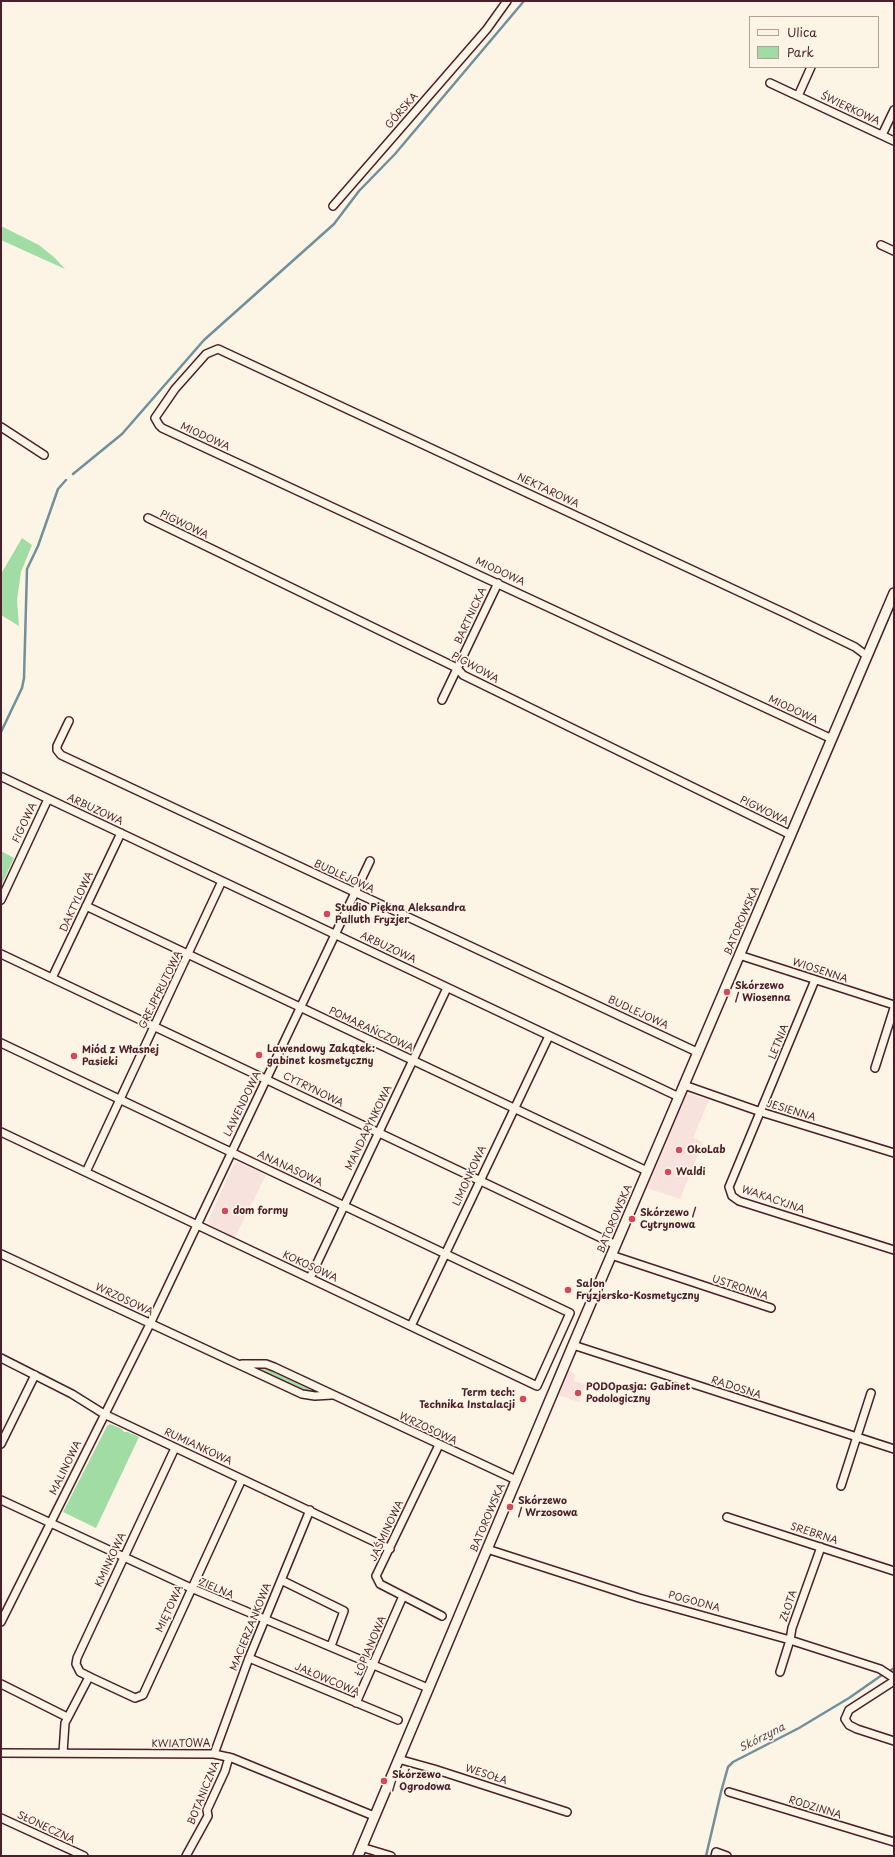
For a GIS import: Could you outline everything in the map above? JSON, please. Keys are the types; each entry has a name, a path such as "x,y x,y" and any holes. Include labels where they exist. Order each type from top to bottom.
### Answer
{"street":[{"name":"GÓRSKA","path":"334,206 487,29 507,1"},
{"path":"798,96 811,68"},
{"name":"ŚWIERKOWA","path":"770,82 894,141"},
{"path":"882,135 894,110"},
{"path":"881,245 894,251"},
{"name":"MIODOWA","path":"218,349 206,354 175,389 155,418 158,426 832,739"},
{"name":"NEKTAROWA","path":"218,349 782,612 855,647 867,656"},
{"path":"1,427 44,455"},
{"name":"PIGWOWA","path":"148,518 457,668 463,675 791,835"},
{"name":"BARTNICKA","path":"442,700 498,583"},
{"name":"BATOROWSKA","path":"358,1856 611,1255 684,1086 697,1052 894,593"},
{"name":"BUDLEJOWA","path":"69,721 57,750 61,754 697,1052"},
{"name":"ARBUZOWA","path":"2,777 679,1097"},
{"name":"FIGOWA","path":"1,900 48,799"},
{"name":"DAKTYLOWA","path":"52,978 121,834"},
{"name":"LAWENDOWA","path":"150,1324 370,861"},
{"name":"GREJPFRUTOWA","path":"86,1172 222,881"},
{"name":"POMARAŃCZOWA","path":"86,906 647,1171"},
{"name":"CYTRYNOWA","path":"1,954 616,1245"},
{"name":"WIOSENNA","path":"739,955 894,1007"},
{"name":"LETNIA","path":"761,1112 815,980"},
{"name":"MANDARYNKOWA","path":"310,1278 447,988"},
{"path":"875,1068 894,1007"},
{"name":"LIMONKOWA","path":"411,1326 549,1036"},
{"name":"ANANASOWA","path":"1,1043 570,1312"},
{"name":"JESIENNA","path":"684,1086 761,1112 894,1153"},
{"name":"WAKACYJNA","path":"761,1112 729,1187 732,1196 739,1201 894,1250"},
{"name":"KOKOSOWA","path":"1,1132 537,1386 570,1312"},
{"name":"WRZOSOWA","path":"1,1254 302,1394 315,1396 332,1394"},
{"name":"USTRONNA","path":"611,1255 678,1279 771,1308"},
{"name":"MALINOWA","path":"1,1622 150,1324"},
{"name":"RADOSNA","path":"573,1346 894,1449"},
{"name":"RUMIANKOWA","path":"1,1358 72,1394 104,1414 390,1549"},
{"name":"WRZOSOWA","path":"240,1364 266,1364 516,1480"},
{"path":"1,1444 35,1375"},
{"path":"842,1486 871,1393"},
{"name":"JAŚMINOWA","path":"439,1445 376,1576 380,1584 442,1616"},
{"name":"KMINKOWA","path":"89,1676 77,1669 77,1658 175,1448"},
{"name":"MIĘTOWA","path":"89,1676 135,1698 142,1696 242,1479"},
{"name":"ZIELNA","path":"1,1500 123,1558 191,1588 428,1688"},
{"name":"MACIERZANKOWA","path":"214,1754 249,1658 310,1510"},
{"name":"SREBRNA","path":"727,1517 894,1571"},
{"name":"ZŁOTA","path":"780,1672 804,1591 809,1584 821,1547"},
{"name":"POGODNA","path":"487,1549 646,1600 790,1640 880,1669 894,1678"},
{"path":"281,1580 344,1611 330,1646"},
{"name":"ŁOPIANOWA","path":"356,1703 403,1596"},
{"name":"JAŁOWCOWA","path":"249,1658 398,1720"},
{"path":"63,1753 64,1728 67,1717 89,1676"},
{"path":"894,1681 849,1710 845,1719 849,1725 857,1729 894,1741"},
{"path":"1,1684 67,1717"},
{"name":"KWIATOWA","path":"1,1753 214,1754 229,1757 374,1816"},
{"name":"BOTANICZNA","path":"186,1856 208,1816 207,1810 225,1771 229,1757"},
{"name":"WESOŁA","path":"398,1759 567,1812"},
{"name":"RODZINNA","path":"729,1792 894,1842"},
{"name":"SŁONECZNA","path":"1,1818 84,1856"},
{"path":"361,1847 391,1856"},
{"path":"716,1854 727,1856"}],"shaded area":[{"path":"687,1093 709,1100 693,1138 703,1142 680,1199 647,1188"},
{"path":"238,1162 266,1175 235,1237 210,1225 208,1221 234,1164"},
{"path":"568,1370 576,1375 574,1381 585,1384 579,1402 558,1395"}],"green space":[{"path":"1,226 39,245 55,258 65,269 1,240"},
{"path":"22,538 32,545 21,572 17,600 19,626 1,615 1,574"},
{"path":"1,851 14,858 1,886"},
{"path":"262,1369 271,1371 317,1393 304,1391 260,1371"},
{"path":"110,1424 122,1429 124,1432 128,1432 139,1437 96,1528 63,1512 107,1426"}],"waterway":[{"path":"73,474 122,434 204,340 334,224 359,191 395,154 524,1"},
{"path":"1,732 22,688 24,678 27,569 38,546 58,489 66,480"},
{"name":"Skórzyna","path":"706,1856 728,1767 733,1762 799,1728 849,1698 882,1675"}],"place":[{"name":"Studio Piękna Aleksandra Palluth Fryzjer","path":"327,914"},
{"name":"Skórzewo / Wiosenna","path":"727,992"},
{"name":"Lawendowy Zakątek: gabinet kosmetyczny","path":"259,1055"},
{"name":"Miód z Własnej Pasieki","path":"74,1056"},
{"name":"OkoLab","path":"679,1150"},
{"name":"Waldi","path":"668,1172"},
{"name":"dom formy","path":"225,1211"},
{"name":"Skórzewo / Cytrynowa","path":"632,1219"},
{"name":"Salon Fryzjersko-Kosmetyczny","path":"568,1290"},
{"name":"PODOpasja: Gabinet Podologiczny","path":"578,1393"},
{"name":"Term tech: Technika Instalacji","path":"523,1399"},
{"name":"Skórzewo / Wrzosowa","path":"510,1507"},
{"name":"Skórzewo / Ogrodowa","path":"384,1781"}]}
